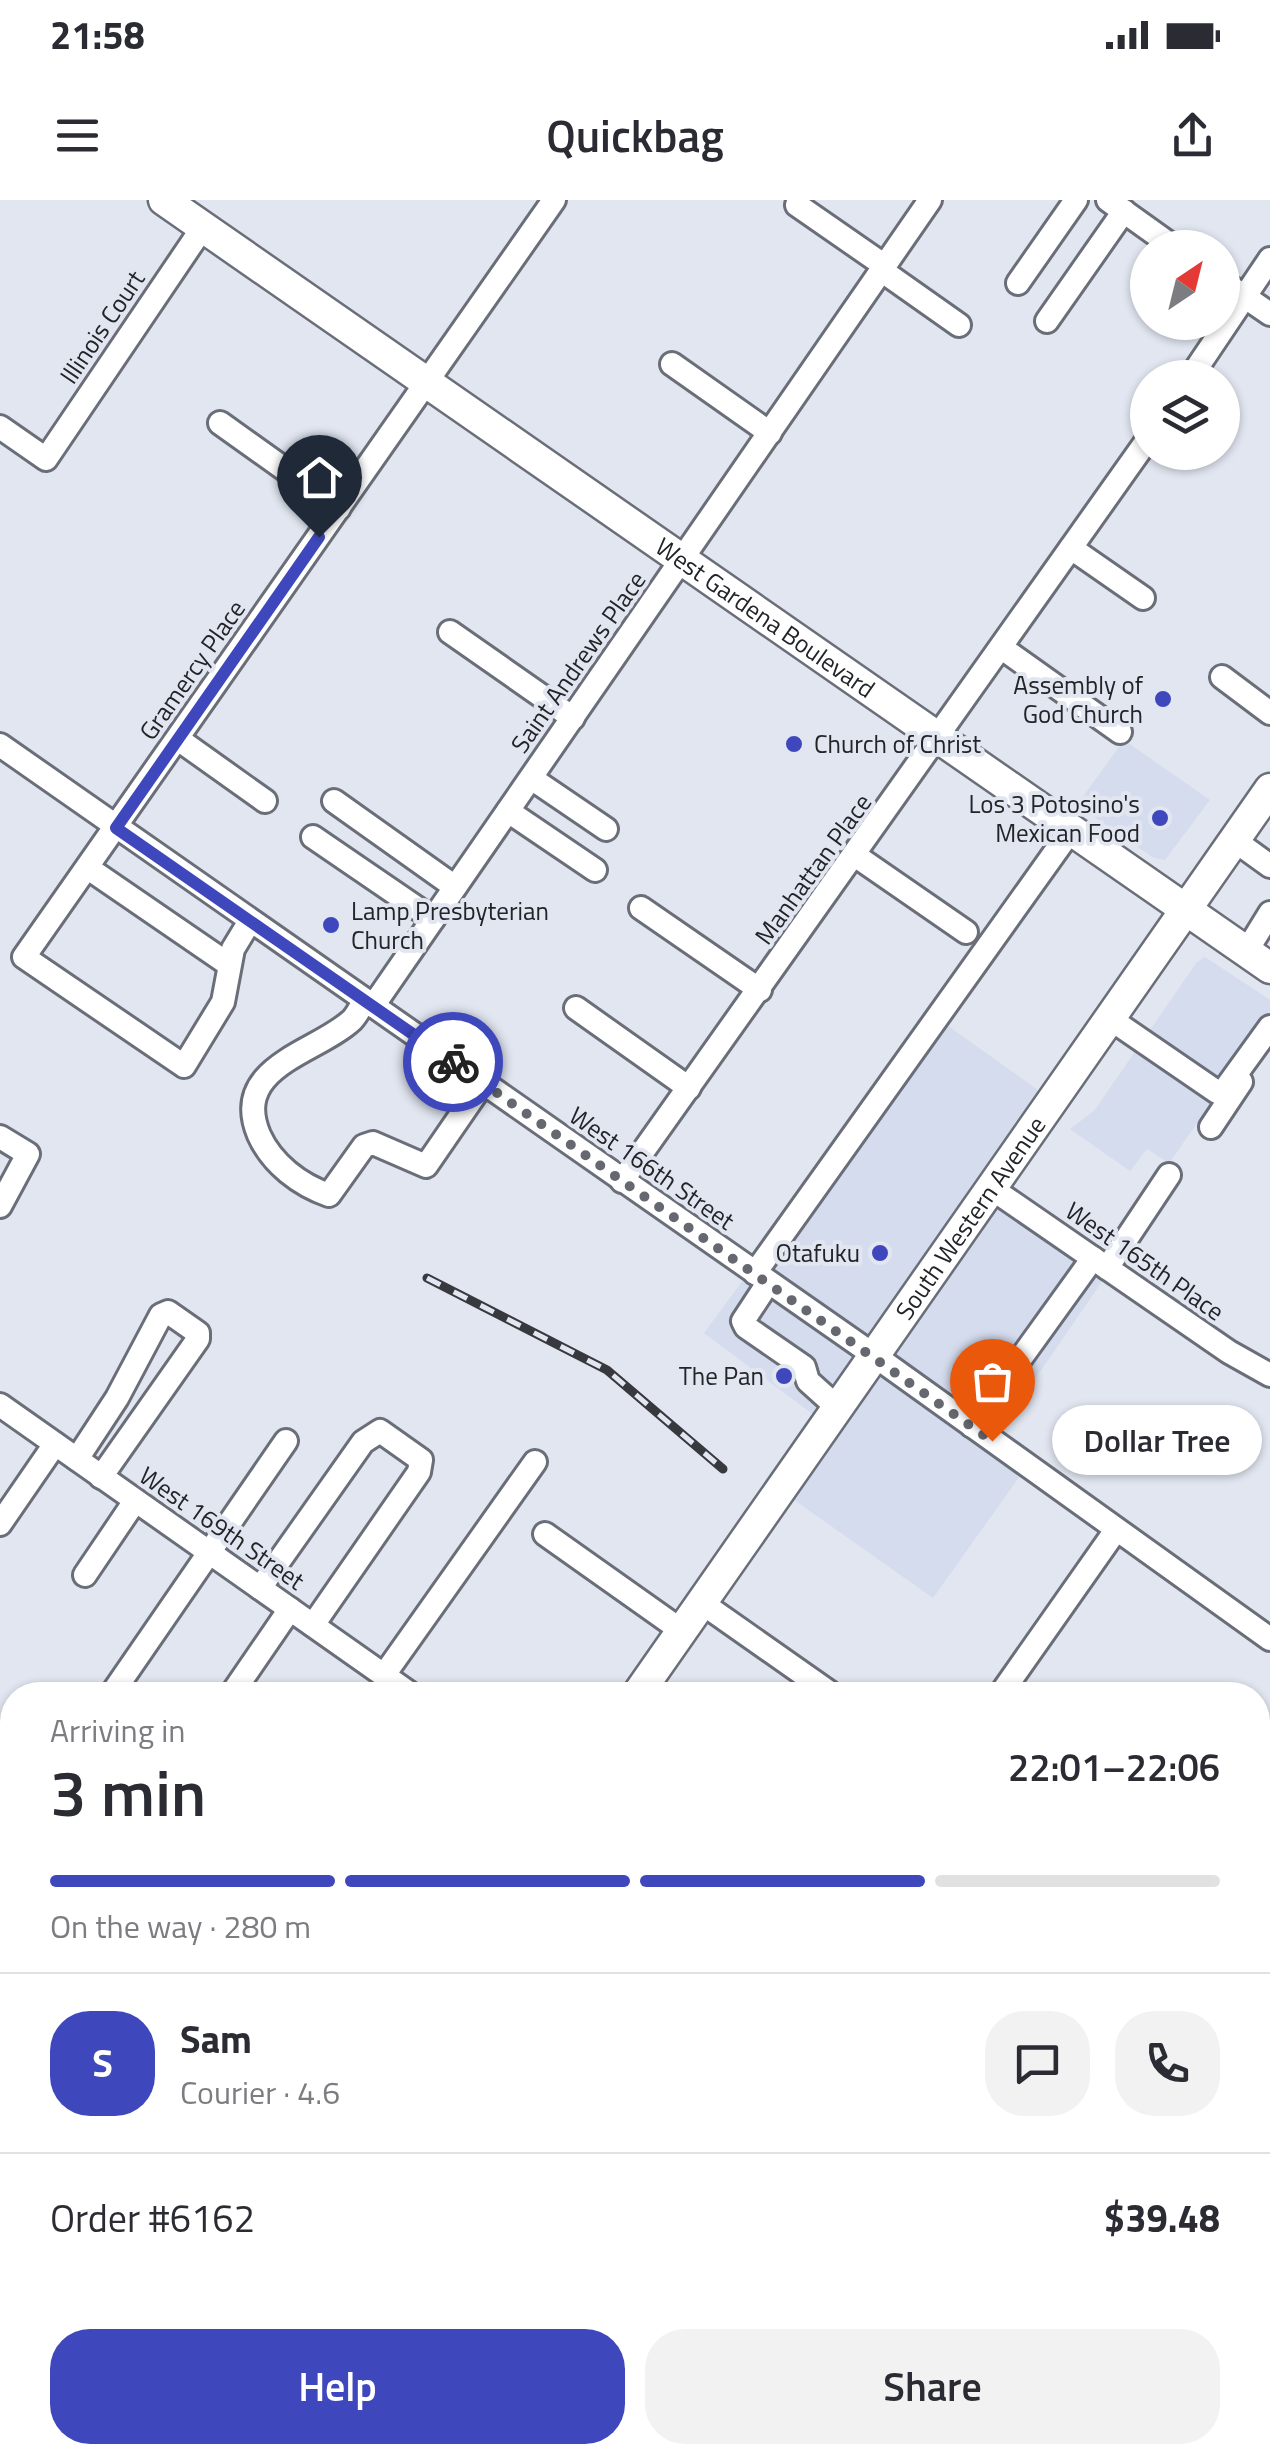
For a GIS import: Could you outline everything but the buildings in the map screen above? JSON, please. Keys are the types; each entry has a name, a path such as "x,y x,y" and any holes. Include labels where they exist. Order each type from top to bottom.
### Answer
{"main road":[{"name":"West Gardena Boulevard","path":"164,200 202,216 360,336 1258,960"},
{"name":"South Western Avenue","path":"646,1682 1270,789"}],"street":[{"name":"Gramercy Place","path":"228,964 223,1002 184,1066 24,957 554,200"},
{"name":"Saint Andrews Place","path":"484,1084 426,1166 373,1144 364,1146 329,1195 306,1186 264,1145 254,1124 253,1102 258,1089 294,1052 352,1020 433,920 930,200"},
{"path":"1018,283 1076,200"},
{"path":"797,205 959,325"},
{"path":"1047,321 1116,206 1150,230"},
{"name":"Illinois Court","path":"0,428 46,458 202,216"},
{"path":"1202,360 1270,259"},
{"path":"1240,293 1270,314"},
{"path":"672,364 770,432"},
{"path":"220,423 339,508"},
{"name":"Manhattan Place","path":"622,1182 1130,464"},
{"path":"1071,548 1143,598"},
{"path":"450,632 573,718"},
{"path":"1002,648 1120,732"},
{"path":"1222,677 1270,713"},
{"path":"178,739 265,800"},
{"name":"West 166th Street","path":"0,745 875,1356 1270,1638"},
{"path":"532,778 606,829"},
{"path":"334,801 455,887"},
{"path":"508,811 595,870"},
{"path":"838,1408 808,1380 804,1367 743,1320 762,1278 1071,830"},
{"path":"313,837 433,920"},
{"path":"1234,840 1270,866"},
{"path":"856,856 966,932"},
{"path":"88,868 228,964 250,921"},
{"path":"641,908 760,990"},
{"path":"1258,960 1270,913"},
{"path":"576,1008 689,1088"},
{"path":"1109,1018 1217,1092 1223,1092 1270,1027"},
{"path":"1211,1128 1270,1037"},
{"path":"0,1138 28,1154 0,1206"},
{"path":"972,1426 1169,1175"},
{"name":"West 165th Place","path":"991,1188 1228,1352 1270,1375"},
{"path":"77,1459 117,1398 160,1315 168,1312 198,1333 198,1339 101,1477"},
{"name":"West 169th Street","path":"0,1406 394,1682"},
{"path":"260,1588 363,1442 380,1431 421,1460 419,1472 313,1625"},
{"path":"125,1682 208,1551 286,1441"},
{"path":"0,1524 55,1444"},
{"path":"384,1675 535,1462"},
{"path":"85,1575 136,1500"},
{"path":"1009,1682 1116,1530"},
{"path":"545,1534 682,1631"},
{"path":"702,1603 814,1682"},
{"path":"240,1682 290,1609"}],"shaded area":[{"path":"1124,740 1210,800 1165,860 1154,858 1077,805"},
{"path":"1205,957 1270,1000 1270,1020 1169,1163 1147,1149 1130,1171 1070,1129 1094,1111 1197,962"},
{"path":"937,1018 1052,1100 991,1188 1110,1270 993,1440 1027,1466 933,1598 780,1490 826,1424 704,1333"}],"railway":[{"path":"427,1278 607,1370 723,1469"}],"way so far":[{"path":"453,1062 992,1441"}],"place":[{"name":"Assembly of God Church","path":"1163,699"},
{"name":"Church of Christ","path":"794,744"},
{"name":"Los 3 Potosino's Mexican Food","path":"1160,818"},
{"name":"Lamp Presbyterian Church","path":"331,925"},
{"name":"Otafuku","path":"880,1253"},
{"name":"The Pan","path":"784,1376"},
{"name":"Dollar Tree","path":"992,1441"}],"route":[{"path":"319,537 116,828 453,1062"}]}
